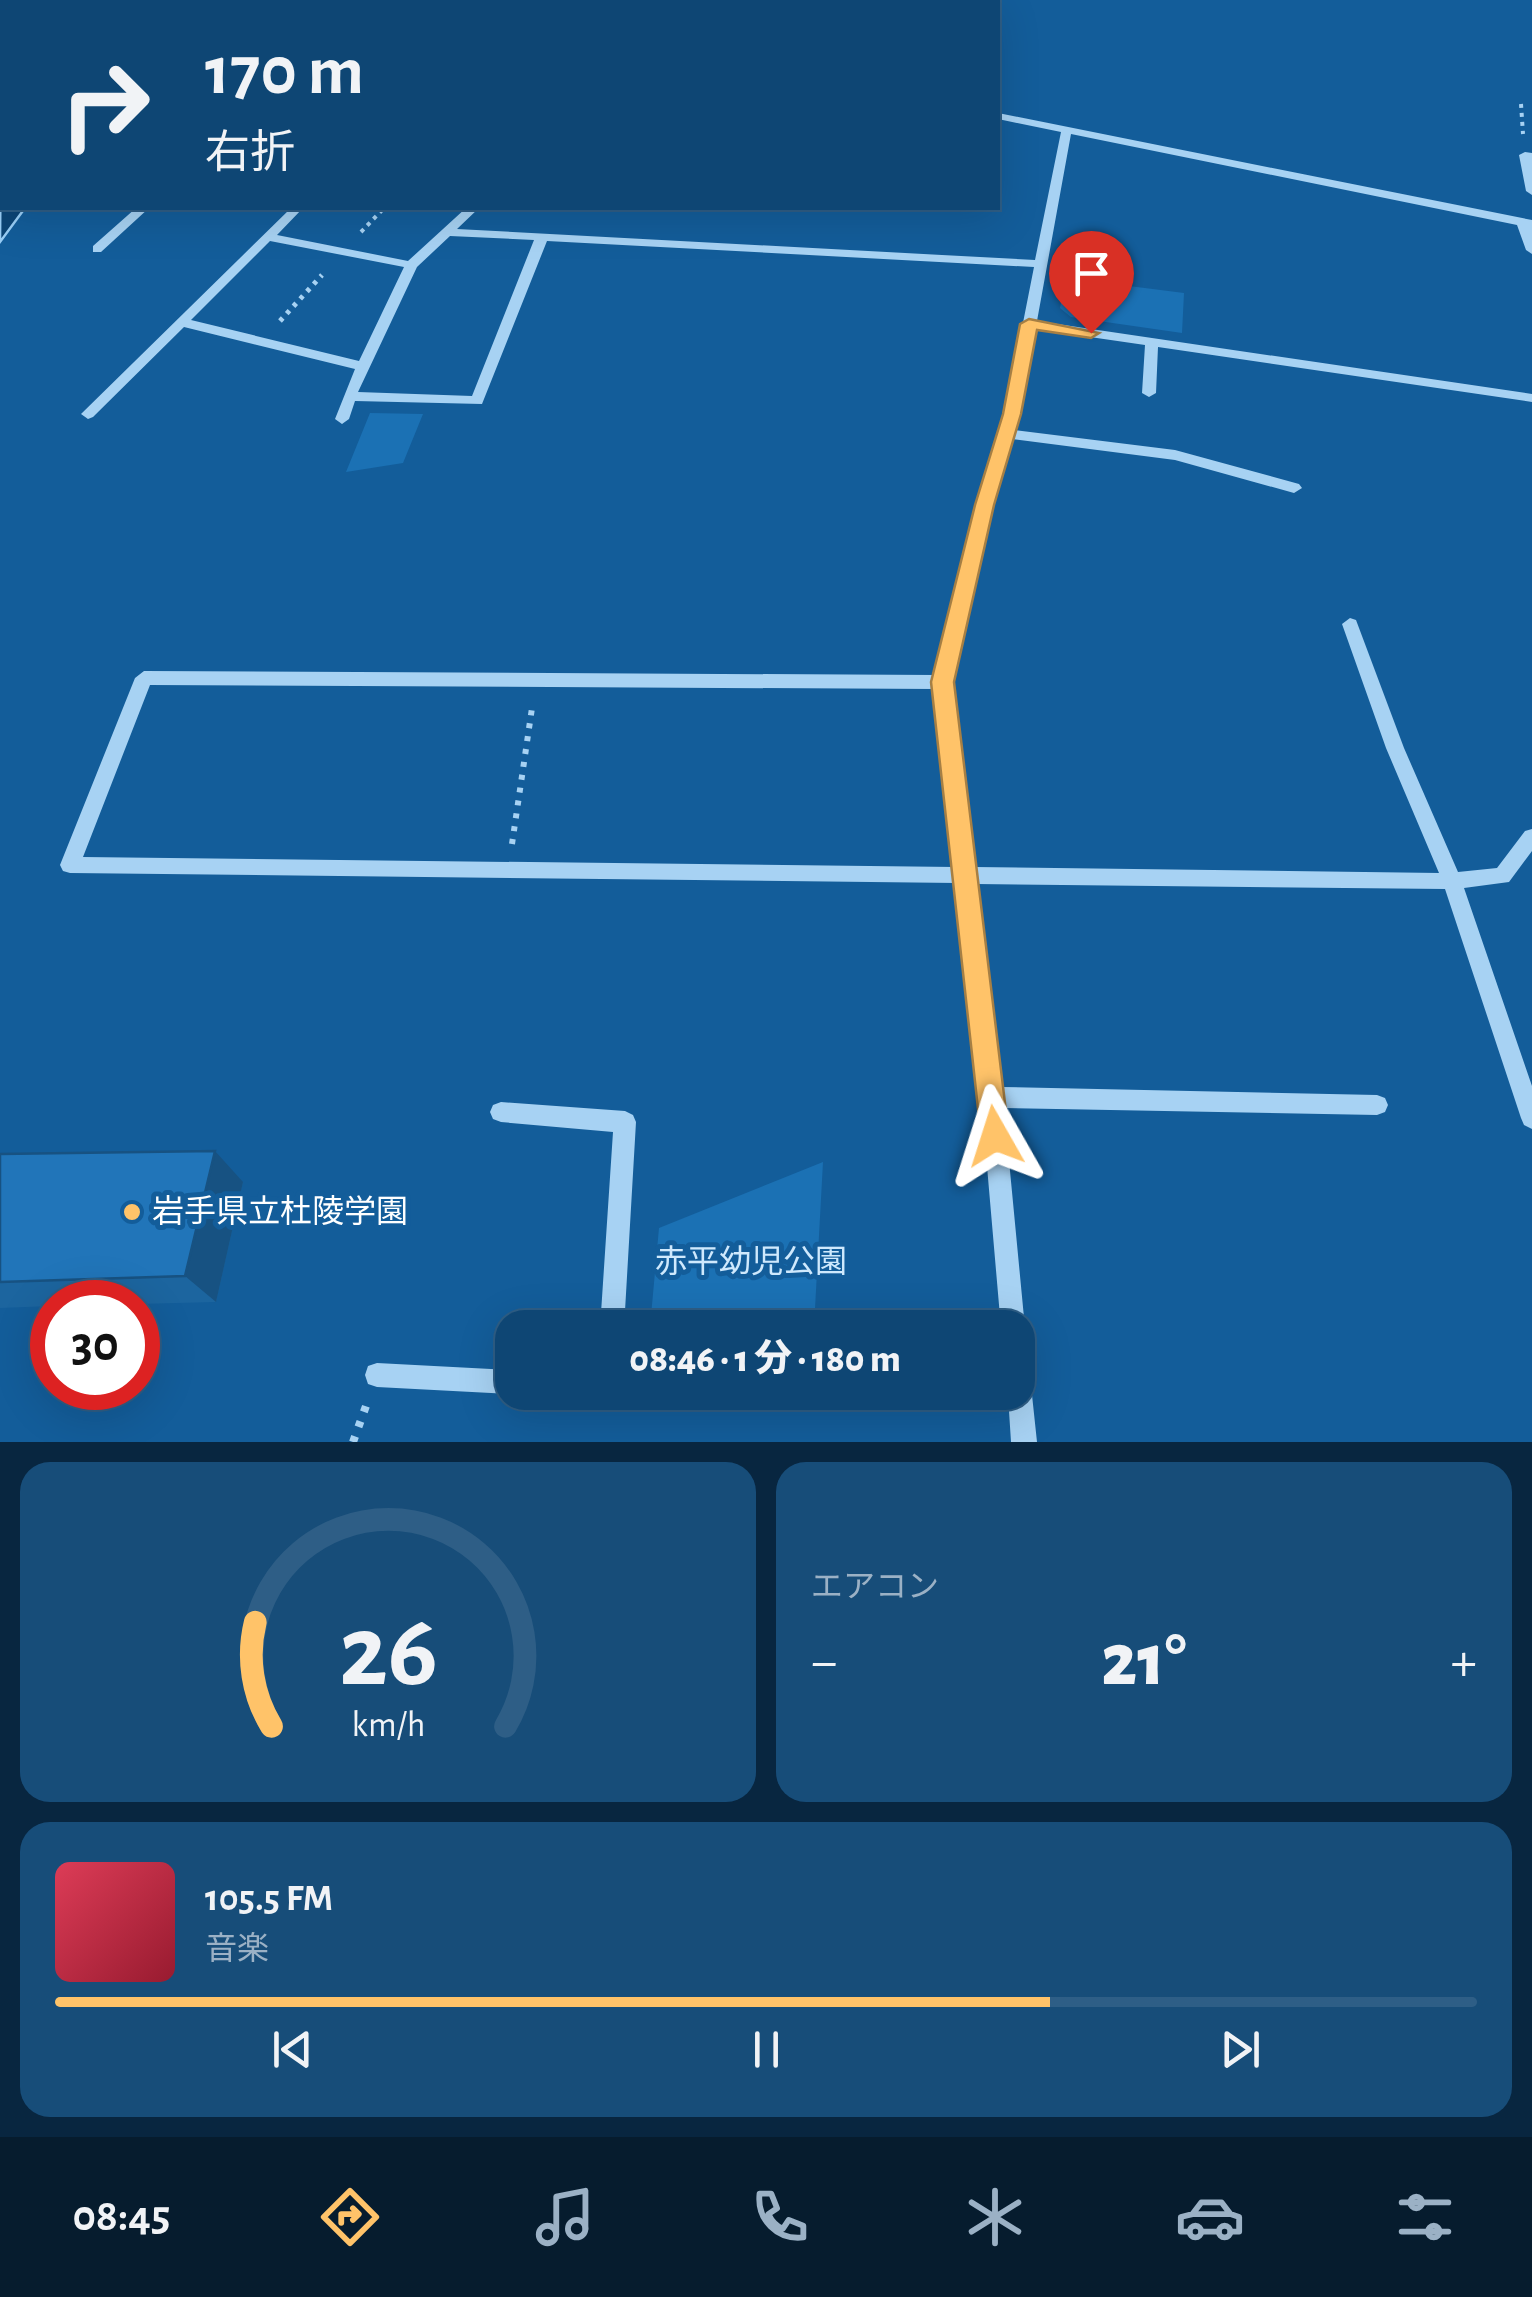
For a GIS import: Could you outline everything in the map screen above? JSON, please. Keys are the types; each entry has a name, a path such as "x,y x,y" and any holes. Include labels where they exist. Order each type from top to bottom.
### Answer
{"street":[{"path":"1000,116 1528,223 1532,250"},
{"path":"1011,1310 992,1098 942,682 1006,434 1067,128"},
{"path":"1532,156 1525,156 1532,191"},
{"path":"97,249 141,210"},
{"path":"88,414 296,210"},
{"path":"342,419 360,366 411,265 471,210"},
{"path":"446,232 1041,264"},
{"path":"268,237 411,265"},
{"path":"349,396 477,401 542,237"},
{"path":"182,322 360,366"},
{"path":"1029,324 1532,398"},
{"path":"1149,393 1152,342"},
{"path":"1006,434 1175,454 1294,488"},
{"path":"1350,624 1395,748 1452,881 1532,1118"},
{"path":"942,682 144,678 70,865 966,872 1452,881 1502,876 1532,837"},
{"path":"992,1098 1377,1105"},
{"path":"502,1112 625,1122 613,1310"},
{"path":"377,1376 495,1381"},
{"path":"1021,1410 1024,1442"}],"path":[{"path":"508,870 536,680"}],"green space":[{"path":"1066,278 1184,293 1182,333 1071,317 1060,308"},
{"path":"370,413 423,414 403,463 346,472"},
{"name":"赤平幼児公園","path":"823,1162 815,1310 652,1310 659,1228"}],"shaded area":[{"path":"0,210 24,210 0,242"}],"building":[{"path":"215,1151 185,1276 0,1282 0,1154"}],"place":[{"name":"岩手県立杜陵学園","path":"132,1212"}],"route":[{"path":"995,1136 942,682 984,505 1012,414 1029,324 1091,333"}]}
